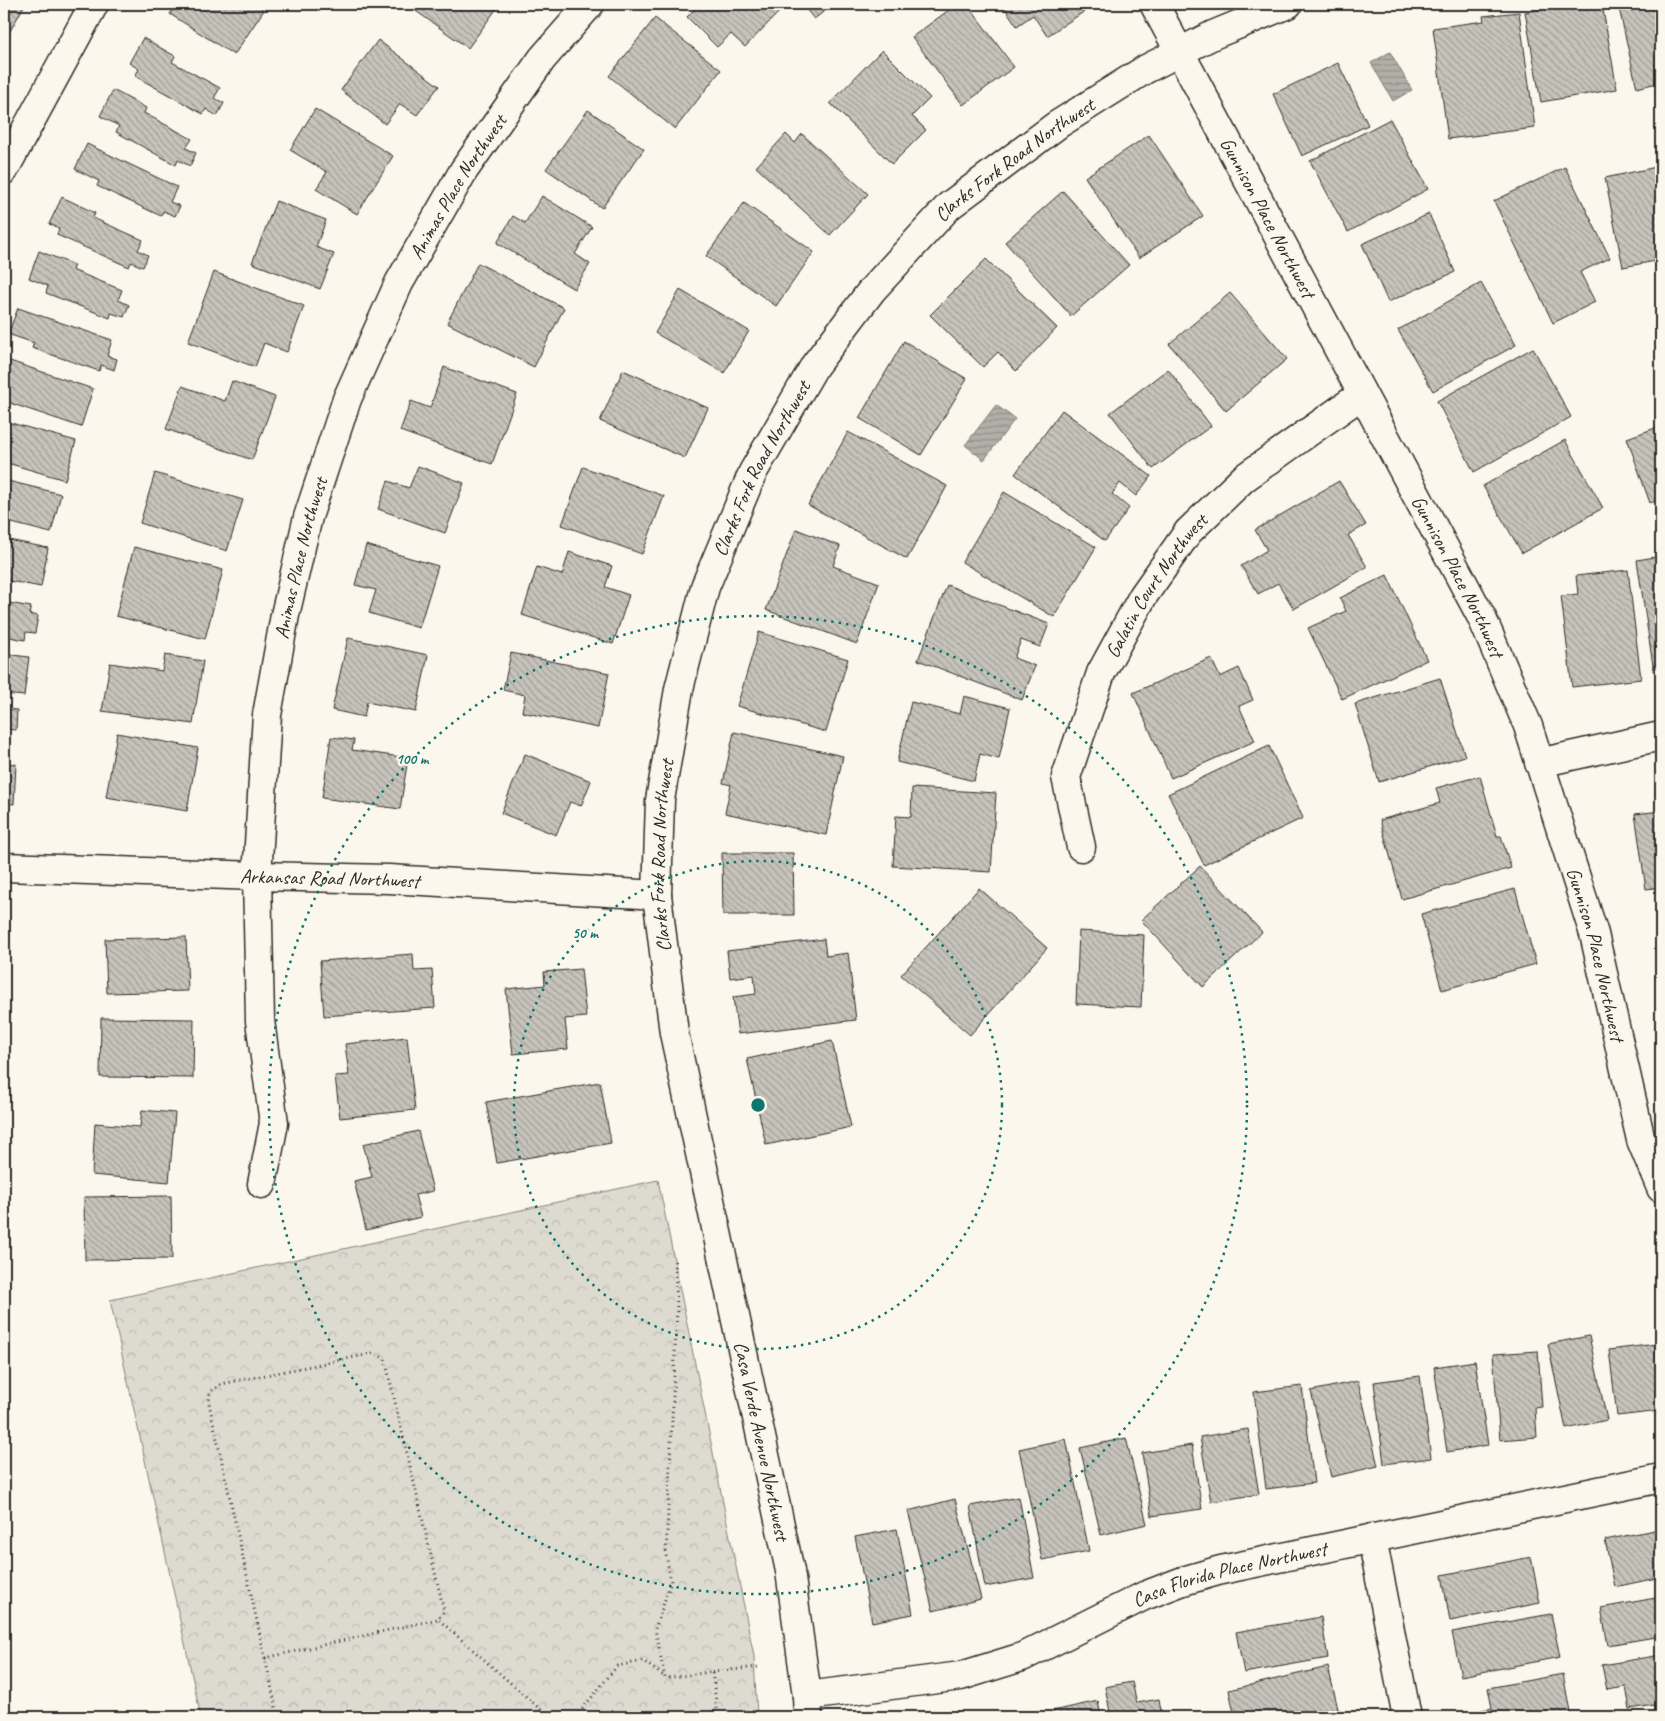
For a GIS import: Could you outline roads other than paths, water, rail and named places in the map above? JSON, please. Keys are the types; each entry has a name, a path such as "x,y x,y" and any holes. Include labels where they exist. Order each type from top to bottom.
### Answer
{"street":[{"path":"4,169 94,4"},
{"name":"Animas Place Northwest","path":"262,1184 274,1123 260,1022 257,876 267,715 285,615 308,516 347,399 399,283 464,170 542,59 590,4"},
{"name":"Gunnison Place Northwest","path":"1154,4 1181,51 1482,618 1528,726 1594,934 1641,1140 1661,1188"},
{"name":"Clarks Fork Road Northwest","path":"702,1167 674,1033 657,895 660,800 679,689 705,587 753,472 815,365 872,290 949,206 1057,125 1146,69 1213,35 1288,4"},
{"name":"Galatin Court Northwest","path":"1081,847 1066,778 1101,673 1143,596 1188,532 1244,478 1362,395"},
{"path":"1539,763 1661,736"},
{"name":"Arkansas Road Northwest","path":"4,866 389,879 657,895"},
{"name":"Casa Verde Avenue Northwest","path":"702,1167 790,1571 808,1707"},
{"name":"Casa Florida Place Northwest","path":"808,1707 961,1676 1022,1657 1144,1596 1183,1581 1221,1570 1661,1478"},
{"path":"1372,1538 1406,1712 1405,1717"}]}
